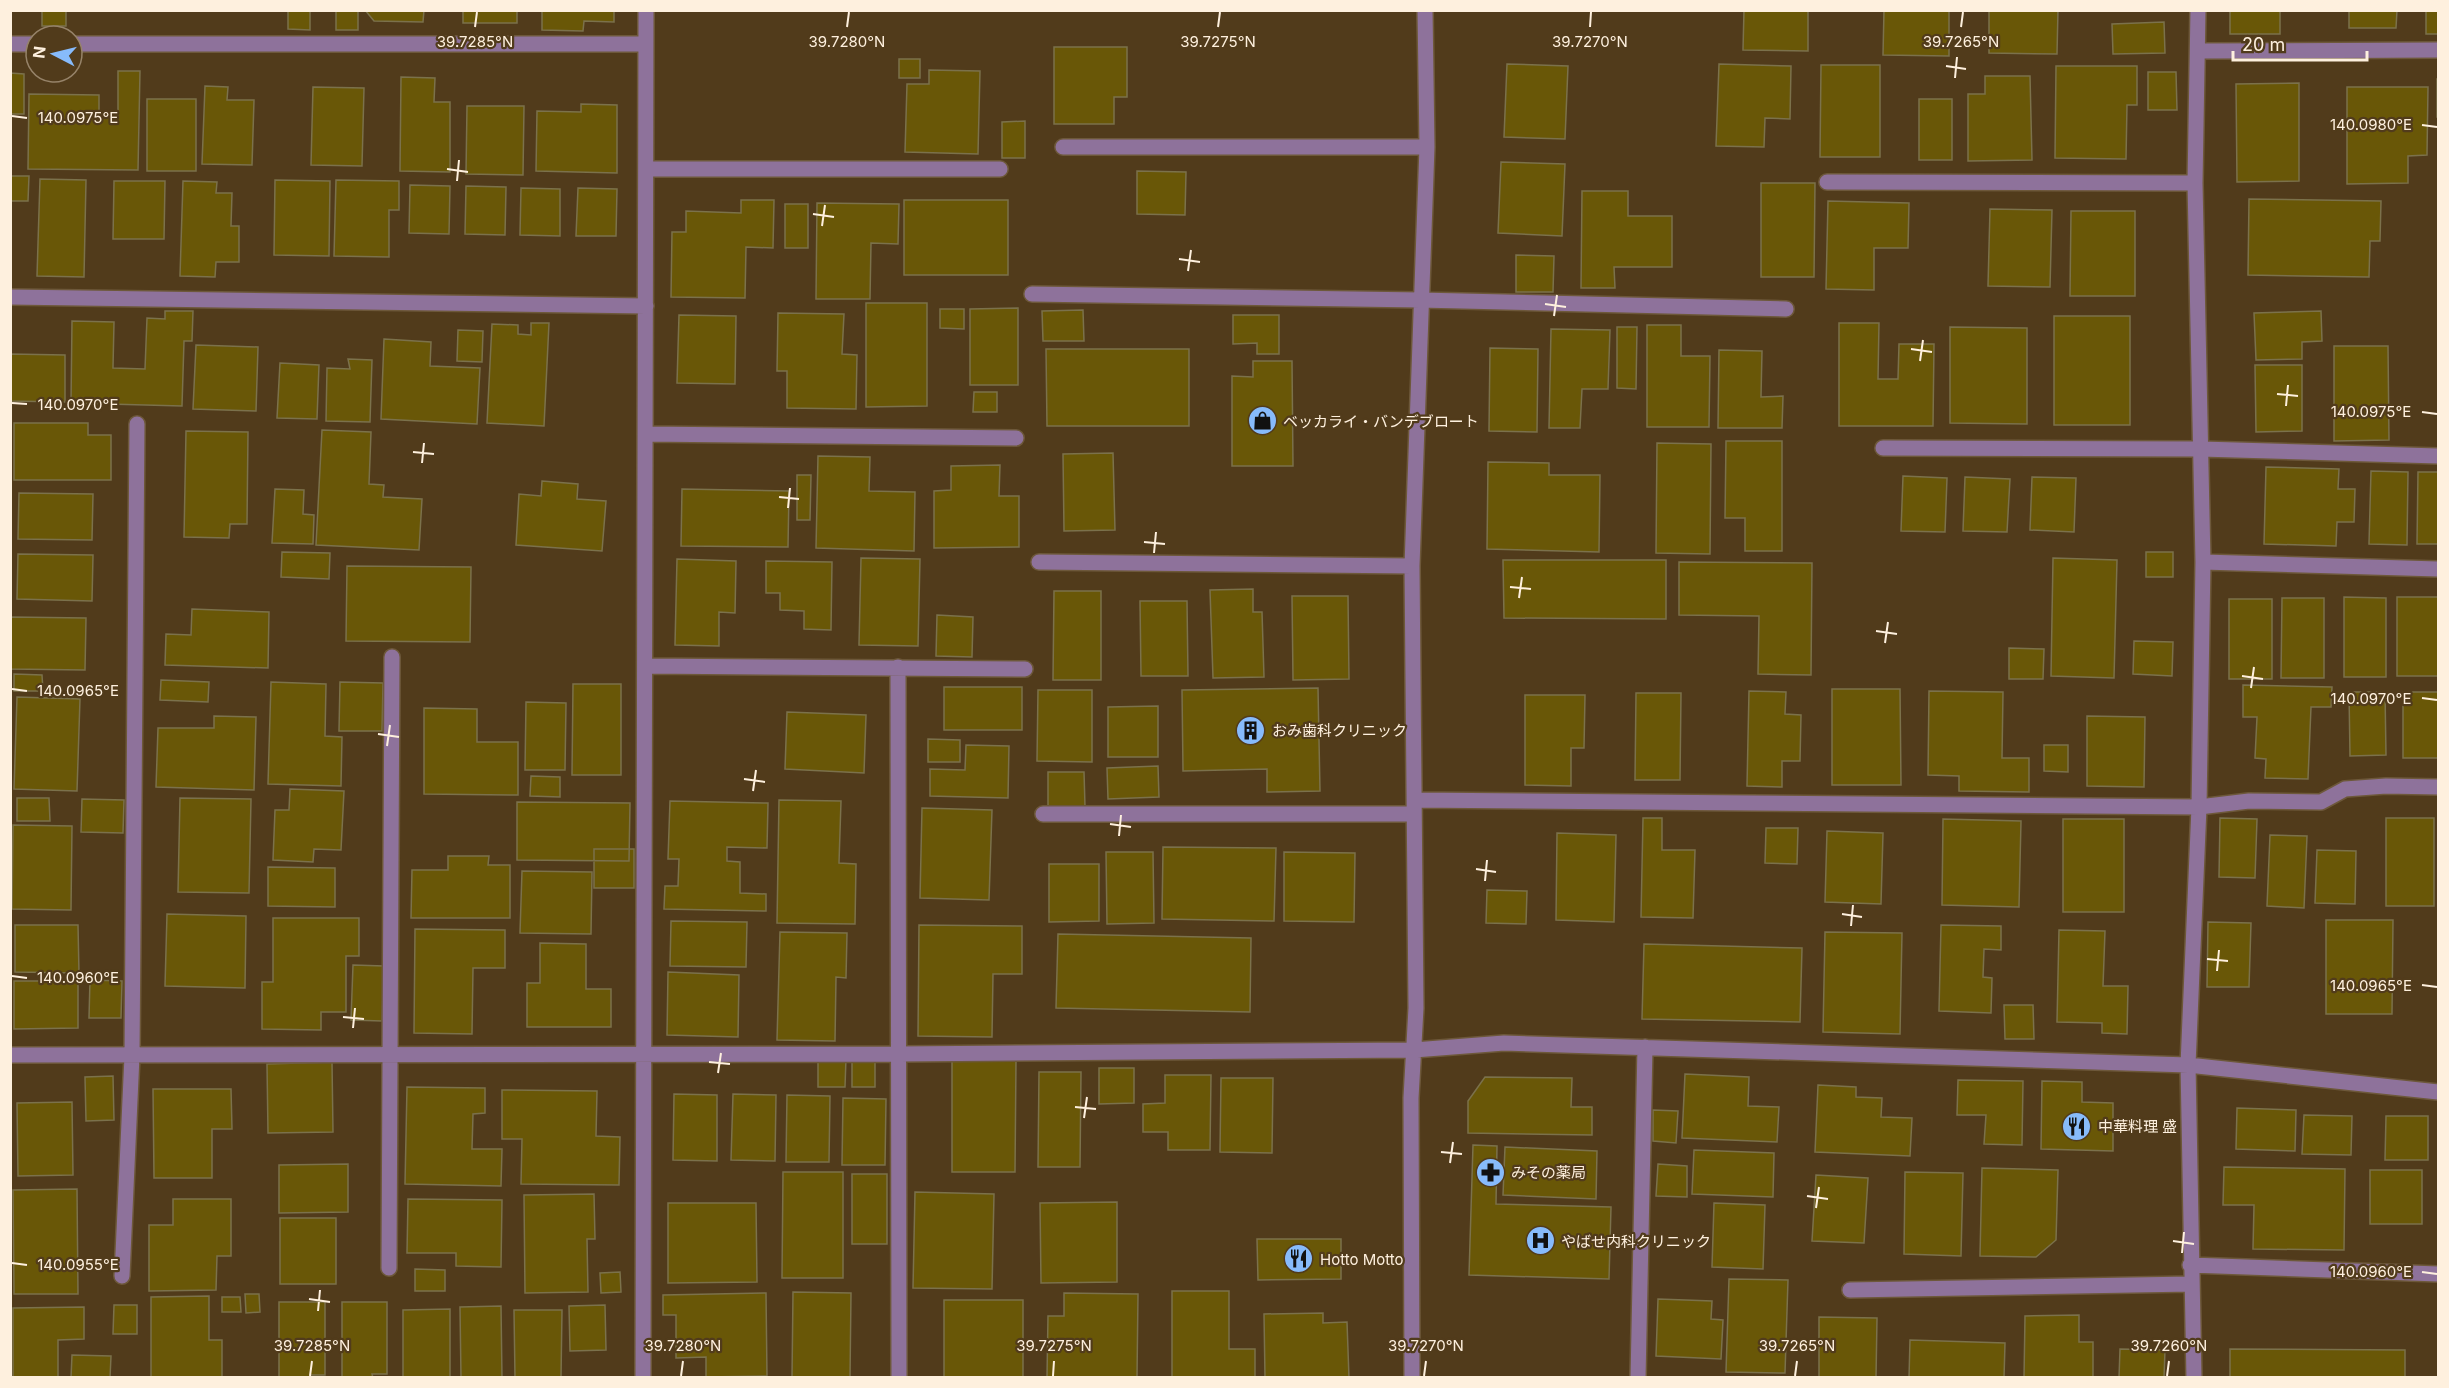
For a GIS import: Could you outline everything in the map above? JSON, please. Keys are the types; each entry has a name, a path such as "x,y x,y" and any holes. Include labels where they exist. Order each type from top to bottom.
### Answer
{"street":[{"path":"643,1377 646,10"},
{"path":"1412,1377 1411,1098 1416,1008 1412,566 1427,147 1425,10"},
{"path":"2194,1377 2190,1265 2188,1065 2199,807 2203,562 2195,183 2198,10"},
{"path":"84,44 646,44"},
{"path":"2199,51 2439,50"},
{"path":"1063,147 1427,147"},
{"path":"646,169 1000,169"},
{"path":"1827,182 2195,183"},
{"path":"1032,294 1786,309"},
{"path":"10,297 646,306"},
{"path":"122,1276 132,1056 137,424"},
{"path":"645,434 1016,438"},
{"path":"1883,448 2201,449 2439,456"},
{"path":"1039,562 1412,566"},
{"path":"2203,562 2439,570"},
{"path":"389,1268 392,657"},
{"path":"646,666 1025,669"},
{"path":"898,667 898,1377"},
{"path":"1043,814 1415,807 2199,807 2249,801 2321,802 2345,789 2386,786 2439,787"},
{"path":"10,1055 899,1054 1414,1050 1504,1043 2188,1065 2439,1092"},
{"path":"1638,1377 1645,1047"},
{"path":"2190,1265 2439,1274"},
{"path":"1850,1290 2191,1284"}],"building":[{"path":"42,10 66,10 66,24 42,24"},
{"path":"288,10 310,10 310,30 288,29"},
{"path":"336,10 358,10 358,30 336,30"},
{"path":"365,10 424,10 423,22 374,21"},
{"path":"463,10 517,10 517,23 463,23"},
{"path":"542,10 614,10 614,22 584,21 583,31 542,30"},
{"path":"1744,10 1808,10 1808,51 1743,50"},
{"path":"1884,10 1949,10 1949,56 1883,55"},
{"path":"1989,10 2058,10 2057,54 1989,53"},
{"path":"2230,10 2280,10 2280,34 2230,34"},
{"path":"2349,10 2397,10 2396,28 2349,28"},
{"path":"2426,10 2438,10 2438,34 2426,34"},
{"path":"2164,22 2165,53 2113,54 2112,24"},
{"path":"1054,47 1127,47 1127,97 1114,97 1114,124 1054,124"},
{"path":"899,59 920,59 920,78 899,78"},
{"path":"1507,64 1568,66 1565,139 1504,137"},
{"path":"1719,64 1791,66 1790,119 1765,118 1764,147 1716,146"},
{"path":"1821,65 1880,65 1880,157 1820,157"},
{"path":"2056,66 2137,66 2137,105 2127,105 2126,159 2055,158"},
{"path":"929,70 980,71 978,154 905,152 907,84 929,84"},
{"path":"118,71 140,71 138,170 28,169 29,94 99,95 99,113 118,114"},
{"path":"2148,72 2176,72 2177,110 2148,110"},
{"path":"10,73 24,74 24,114 10,114"},
{"path":"1985,76 2030,76 2032,160 1968,161 1968,94 1985,94"},
{"path":"401,77 435,78 434,102 450,102 450,172 400,171"},
{"path":"2438,79 2438,117 2437,117"},
{"path":"2299,83 2299,181 2237,182 2236,84"},
{"path":"205,86 228,87 227,100 254,100 252,165 202,164"},
{"path":"313,87 364,88 362,166 311,165"},
{"path":"2347,87 2428,87 2427,155 2408,156 2408,183 2347,184"},
{"path":"147,99 196,99 196,171 147,171"},
{"path":"1919,99 1952,99 1952,160 1919,160"},
{"path":"581,104 617,105 617,173 536,171 537,111 581,112"},
{"path":"467,106 524,106 523,175 466,174"},
{"path":"1025,121 1025,158 1002,158 1002,122"},
{"path":"1501,162 1565,164 1562,236 1498,233"},
{"path":"1137,171 1186,172 1185,215 1137,214"},
{"path":"10,176 29,176 28,201 10,201"},
{"path":"40,179 86,180 84,277 37,276"},
{"path":"275,180 330,181 329,256 274,255"},
{"path":"336,180 399,181 399,210 389,210 389,257 334,256"},
{"path":"114,181 165,181 164,239 113,239"},
{"path":"183,181 217,182 216,193 232,193 231,226 239,226 239,262 216,262 215,277 180,276"},
{"path":"1761,183 1815,183 1814,277 1761,277"},
{"path":"410,185 450,186 449,234 409,233"},
{"path":"466,186 506,187 505,235 465,234"},
{"path":"521,188 560,189 560,236 520,235"},
{"path":"578,188 617,189 616,236 576,236"},
{"path":"1582,191 1628,191 1628,216 1672,216 1672,267 1614,267 1615,288 1581,288"},
{"path":"2249,199 2381,201 2380,241 2370,241 2369,277 2248,275"},
{"path":"741,200 774,200 773,248 746,247 745,298 671,297 672,232 686,232 686,211 741,213"},
{"path":"904,200 1008,200 1008,275 904,275"},
{"path":"1828,201 1909,203 1908,248 1874,248 1874,290 1826,289"},
{"path":"817,203 899,204 898,244 871,243 870,299 816,299"},
{"path":"785,204 808,204 808,248 785,248"},
{"path":"1990,209 2052,210 2050,287 1988,286"},
{"path":"2071,211 2135,211 2135,296 2070,296"},
{"path":"1516,255 1554,256 1553,292 1516,292"},
{"path":"866,303 927,303 927,406 866,407"},
{"path":"1018,308 1018,385 970,385 970,309"},
{"path":"940,309 964,309 964,329 940,328"},
{"path":"1083,310 1084,341 1043,341 1042,311"},
{"path":"165,311 193,311 192,341 184,341 182,406 71,403 72,321 114,322 113,368 145,369 147,318 165,319"},
{"path":"2321,311 2322,341 2302,342 2302,359 2256,360 2254,313"},
{"path":"778,313 844,314 842,354 857,355 856,409 787,408 787,371 777,371"},
{"path":"679,315 736,316 735,384 677,383"},
{"path":"1233,315 1279,315 1279,354 1257,354 1257,343 1233,344"},
{"path":"2054,316 2130,316 2130,425 2054,425"},
{"path":"531,323 549,323 544,426 487,423 492,324 518,325 518,334 531,335"},
{"path":"1839,323 1879,323 1878,379 1898,379 1899,344 1934,344 1933,426 1839,426"},
{"path":"1647,325 1681,325 1681,356 1710,356 1709,427 1647,427"},
{"path":"1617,327 1637,327 1636,389 1617,388"},
{"path":"1950,327 2027,328 2027,424 1950,423"},
{"path":"1551,329 1610,330 1608,389 1582,389 1580,428 1549,428"},
{"path":"458,330 483,331 482,362 457,361"},
{"path":"384,339 431,342 430,366 480,368 477,424 381,419"},
{"path":"196,345 258,347 256,411 193,409"},
{"path":"2334,346 2388,346 2389,440 2334,441"},
{"path":"1490,348 1538,349 1537,432 1489,431"},
{"path":"1046,349 1189,349 1189,426 1047,426"},
{"path":"1719,350 1762,351 1761,397 1783,396 1782,428 1718,428"},
{"path":"10,354 65,355 65,402 10,401"},
{"path":"348,359 372,360 370,422 326,421 327,368 350,369"},
{"name":"ベッカライ・バンデブロート","path":"1253,361 1292,361 1293,466 1232,466 1232,376 1253,377"},
{"path":"280,363 319,365 317,419 277,418"},
{"path":"2255,365 2302,365 2302,431 2256,432"},
{"path":"974,392 997,392 997,412 973,412"},
{"path":"14,423 88,423 88,435 111,435 111,480 14,480"},
{"path":"322,430 371,432 369,484 384,485 383,497 422,499 419,550 316,545"},
{"path":"186,431 248,432 247,524 230,524 229,538 184,537"},
{"path":"1726,441 1782,441 1782,551 1745,551 1745,518 1725,518"},
{"path":"1657,443 1711,444 1710,554 1656,553"},
{"path":"1113,453 1115,530 1064,531 1063,454"},
{"path":"818,456 870,457 869,491 915,492 914,551 816,548"},
{"path":"1488,462 1549,463 1549,475 1600,475 1599,552 1487,549"},
{"path":"1000,465 999,496 1019,496 1019,547 934,548 934,491 951,490 951,466"},
{"path":"2266,467 2339,469 2338,489 2355,489 2354,522 2337,522 2336,546 2264,544"},
{"path":"2371,471 2408,472 2407,545 2369,544"},
{"path":"2418,472 2438,472 2438,544 2417,544"},
{"path":"797,475 811,475 810,520 797,520"},
{"path":"1903,476 1947,478 1945,532 1901,531"},
{"path":"1965,477 2010,479 2007,532 1963,531"},
{"path":"2032,477 2076,478 2074,532 2030,530"},
{"path":"542,481 578,484 577,499 606,501 602,551 516,545 519,494 541,496"},
{"path":"275,489 304,490 303,514 314,515 313,544 272,543"},
{"path":"682,489 789,491 788,547 681,546"},
{"path":"19,493 93,494 92,540 18,539"},
{"path":"282,552 330,553 329,579 281,577"},
{"path":"2146,552 2173,552 2173,577 2146,577"},
{"path":"18,554 93,555 92,601 17,599"},
{"path":"861,558 920,559 918,646 859,645"},
{"path":"2053,558 2117,560 2114,678 2051,676"},
{"path":"677,559 736,561 735,613 719,612 719,646 675,645"},
{"path":"1503,560 1666,560 1666,619 1504,618"},
{"path":"766,561 832,562 831,630 804,629 804,611 780,610 780,593 766,593"},
{"path":"1679,562 1812,563 1811,675 1758,674 1759,616 1679,615"},
{"path":"347,566 471,567 470,642 346,641"},
{"path":"1253,589 1253,612 1262,612 1264,677 1213,678 1210,590"},
{"path":"1054,591 1101,591 1101,680 1053,680"},
{"path":"1292,596 1348,596 1349,679 1293,680"},
{"path":"2344,597 2386,598 2386,677 2344,677"},
{"path":"2397,597 2438,597 2438,676 2397,676"},
{"path":"2282,598 2324,598 2324,678 2281,678"},
{"path":"2229,599 2272,599 2272,679 2229,679"},
{"path":"1140,601 1187,601 1188,676 1141,676"},
{"path":"192,609 269,612 268,668 165,665 166,634 191,635"},
{"path":"937,615 973,617 972,657 936,656"},
{"path":"10,617 86,618 85,670 10,669"},
{"path":"2134,641 2173,642 2172,676 2133,674"},
{"path":"2009,648 2044,649 2043,679 2009,679"},
{"path":"14,674 42,675 43,691 14,691"},
{"path":"161,680 209,682 208,702 160,700"},
{"path":"271,682 326,684 325,736 342,737 341,786 268,784"},
{"path":"340,682 383,683 382,731 339,731"},
{"path":"573,684 621,684 621,775 572,775"},
{"path":"2243,685 2332,687 2331,707 2311,707 2308,779 2265,778 2266,759 2255,758 2257,717 2243,717"},
{"path":"944,687 1022,687 1022,730 944,730"},
{"name":"おみ歯科クリニック","path":"1318,688 1320,791 1267,792 1267,769 1183,771 1182,690"},
{"path":"1832,689 1900,689 1901,785 1832,785"},
{"path":"1038,690 1092,690 1092,762 1037,761"},
{"path":"1749,691 1786,692 1785,714 1801,715 1800,761 1782,761 1782,787 1747,786"},
{"path":"1929,691 2003,692 2002,758 2029,758 2029,792 1959,791 1959,776 1928,775"},
{"path":"2349,692 2385,692 2386,755 2350,756"},
{"path":"2403,692 2438,692 2438,758 2403,758"},
{"path":"1636,693 1681,693 1680,780 1635,780"},
{"path":"1525,695 1585,695 1584,748 1571,748 1571,786 1525,785"},
{"path":"17,697 80,699 77,791 14,789"},
{"path":"526,702 566,703 565,770 525,770"},
{"path":"1158,706 1158,757 1108,757 1108,707"},
{"path":"424,708 477,709 477,742 518,742 518,795 424,794"},
{"path":"787,712 866,715 864,773 785,769"},
{"path":"214,716 256,717 254,790 156,787 158,728 214,728"},
{"path":"2087,716 2145,717 2144,787 2087,786"},
{"path":"928,739 960,740 960,762 928,762"},
{"path":"966,745 1009,746 1008,798 930,796 930,769 965,770"},
{"path":"2044,745 2068,745 2068,772 2044,771"},
{"path":"1158,766 1159,797 1108,799 1107,768"},
{"path":"1048,772 1084,772 1085,806 1048,806"},
{"path":"531,776 560,777 560,797 530,796"},
{"path":"290,789 344,791 341,850 314,849 313,862 273,860 275,810 289,810"},
{"path":"17,798 49,798 50,821 17,821"},
{"path":"180,798 251,799 249,893 178,892"},
{"path":"82,799 124,800 123,833 81,832"},
{"path":"779,800 841,801 839,863 856,864 855,924 777,923"},
{"path":"670,801 768,803 767,848 727,847 727,861 740,862 740,893 766,894 766,911 664,909 665,886 678,886 679,859 668,859"},
{"path":"517,802 630,803 629,861 517,860"},
{"path":"922,808 992,810 989,900 920,898"},
{"path":"1643,818 1662,818 1662,850 1695,850 1693,918 1641,917"},
{"path":"2220,818 2257,819 2255,878 2219,877"},
{"path":"2386,818 2434,818 2434,906 2386,906"},
{"path":"1943,819 2021,821 2019,907 1942,905"},
{"path":"2063,819 2124,819 2124,912 2063,912"},
{"path":"13,825 72,826 71,910 12,909"},
{"path":"1766,828 1798,828 1797,864 1765,863"},
{"path":"1827,831 1883,833 1881,904 1825,902"},
{"path":"1557,833 1616,835 1614,922 1556,920"},
{"path":"2270,835 2307,836 2304,908 2267,906"},
{"path":"1163,847 1276,848 1274,921 1162,919"},
{"path":"594,849 634,849 634,888 594,888"},
{"path":"2317,850 2356,851 2355,904 2315,903"},
{"path":"1106,852 1153,852 1154,923 1107,924"},
{"path":"1284,852 1355,853 1354,922 1284,921"},
{"path":"448,856 489,856 488,865 510,865 510,918 411,918 412,870 448,870"},
{"path":"1049,864 1099,864 1099,921 1049,922"},
{"path":"268,867 335,868 335,907 268,906"},
{"path":"522,871 592,872 591,934 520,933"},
{"path":"1487,890 1527,891 1526,924 1486,923"},
{"path":"167,914 246,916 245,988 165,986"},
{"path":"273,918 359,918 359,956 346,956 346,1012 321,1012 321,1030 262,1029 262,982 273,982"},
{"path":"2326,920 2393,920 2392,1014 2326,1014"},
{"path":"671,921 747,922 746,967 670,966"},
{"path":"2208,922 2251,923 2249,987 2207,987"},
{"path":"15,925 78,925 79,973 15,972"},
{"path":"919,925 1022,926 1022,974 993,974 992,1037 918,1036"},
{"path":"1941,925 2001,926 2001,950 1984,949 1983,977 1992,978 1991,1013 1939,1011"},
{"path":"415,929 505,930 505,968 473,968 472,1034 414,1033"},
{"path":"2059,930 2105,931 2103,986 2128,986 2127,1034 2102,1033 2102,1023 2057,1022"},
{"path":"780,932 847,933 846,978 836,977 835,1041 777,1040"},
{"path":"1825,932 1902,933 1900,1034 1823,1032"},
{"path":"1058,934 1251,938 1250,1012 1056,1008"},
{"path":"540,943 586,944 586,989 611,989 611,1027 527,1027 527,983 540,983"},
{"path":"1644,944 1802,948 1800,1022 1642,1019"},
{"path":"353,965 384,966 382,1021 351,1020"},
{"path":"668,972 739,975 738,1037 667,1035"},
{"path":"90,980 122,981 121,1018 89,1018"},
{"path":"14,981 78,981 78,1028 14,1029"},
{"path":"2004,1005 2033,1005 2034,1039 2005,1039"},
{"path":"818,1057 846,1058 845,1087 818,1087"},
{"path":"852,1059 875,1059 875,1087 852,1087"},
{"path":"1016,1060 1015,1172 952,1172 952,1061"},
{"path":"332,1062 333,1132 268,1133 267,1064"},
{"path":"1099,1068 1134,1068 1134,1103 1099,1104"},
{"path":"1039,1072 1081,1072 1080,1167 1038,1167"},
{"path":"1685,1074 1749,1077 1748,1106 1779,1107 1777,1142 1682,1138"},
{"path":"1165,1075 1211,1075 1210,1150 1168,1150 1168,1132 1143,1132 1143,1104 1165,1103"},
{"path":"113,1076 114,1120 86,1121 85,1077"},
{"path":"1485,1077 1572,1078 1571,1107 1592,1107 1592,1135 1468,1133 1468,1101"},
{"path":"1221,1078 1273,1078 1272,1153 1220,1152"},
{"path":"1958,1080 2023,1081 2022,1145 1984,1144 1986,1115 1957,1115"},
{"name":"中華料理 盛","path":"2042,1081 2082,1082 2082,1102 2113,1103 2113,1151 2041,1149"},
{"path":"1818,1085 1856,1087 1856,1097 1882,1098 1881,1117 1912,1118 1910,1156 1815,1152"},
{"path":"407,1087 485,1088 485,1113 473,1114 472,1149 502,1149 501,1186 405,1184"},
{"path":"153,1089 231,1089 232,1129 212,1129 212,1178 154,1178"},
{"path":"502,1090 597,1091 596,1136 620,1137 619,1185 521,1184 522,1139 502,1139"},
{"path":"674,1094 717,1095 717,1161 673,1160"},
{"path":"733,1094 776,1095 775,1161 731,1160"},
{"path":"787,1095 830,1096 829,1162 786,1162"},
{"path":"843,1098 886,1099 885,1165 842,1165"},
{"path":"72,1102 73,1175 18,1176 17,1103"},
{"path":"2237,1108 2296,1110 2295,1151 2236,1149"},
{"path":"1653,1110 1678,1111 1676,1143 1653,1141"},
{"path":"2304,1115 2352,1116 2351,1155 2302,1154"},
{"path":"2386,1116 2428,1116 2428,1160 2385,1160"},
{"name":"やばせ内科クリニック","path":"1473,1145 1497,1146 1496,1204 1611,1207 1609,1279 1469,1275"},
{"path":"1505,1147 1597,1151 1596,1199 1503,1195"},
{"path":"1694,1150 1774,1153 1773,1197 1692,1194"},
{"path":"348,1164 348,1212 279,1213 279,1165"},
{"path":"1658,1164 1687,1166 1687,1197 1656,1196"},
{"path":"2224,1167 2345,1169 2344,1250 2253,1249 2254,1205 2223,1205"},
{"path":"1982,1168 2058,1170 2056,1240 2036,1257 1980,1256"},
{"path":"2370,1170 2422,1170 2422,1224 2370,1224"},
{"path":"783,1172 843,1172 843,1278 782,1278"},
{"path":"1905,1172 1963,1173 1961,1256 1904,1254"},
{"path":"852,1174 887,1174 887,1244 852,1244"},
{"path":"1816,1175 1868,1178 1864,1243 1812,1241"},
{"path":"77,1189 78,1294 14,1294 13,1190"},
{"path":"915,1192 994,1194 992,1289 913,1288"},
{"path":"594,1194 595,1239 587,1239 588,1292 525,1293 524,1195"},
{"path":"173,1199 231,1199 231,1256 217,1256 216,1290 149,1291 149,1225 173,1225"},
{"path":"408,1199 502,1200 501,1267 456,1266 456,1253 407,1253"},
{"path":"1117,1202 1117,1282 1041,1283 1040,1203"},
{"path":"668,1203 756,1203 757,1282 668,1283"},
{"path":"1714,1203 1765,1205 1763,1269 1712,1267"},
{"path":"280,1218 336,1218 336,1284 280,1284"},
{"name":"Hotto Motto","path":"1257,1239 1341,1239 1341,1279 1258,1280"},
{"path":"415,1269 445,1270 445,1291 415,1291"},
{"path":"620,1272 621,1292 601,1293 600,1273"},
{"path":"1729,1279 1788,1280 1785,1373 1726,1372"},
{"path":"1172,1291 1229,1291 1229,1349 1255,1349 1255,1378 1172,1378"},
{"path":"793,1292 851,1293 850,1378 792,1378"},
{"path":"766,1293 767,1376 706,1377 706,1357 676,1358 676,1315 663,1315 663,1295"},
{"path":"1064,1293 1138,1294 1137,1378 1047,1377 1048,1316 1064,1316"},
{"path":"245,1294 259,1294 260,1312 246,1313"},
{"path":"209,1296 209,1340 222,1340 222,1378 151,1378 151,1297"},
{"path":"222,1297 240,1297 241,1312 222,1312"},
{"path":"1658,1299 1712,1301 1711,1319 1723,1320 1721,1359 1656,1356"},
{"path":"944,1300 1023,1300 1023,1378 944,1378"},
{"path":"279,1302 325,1302 325,1375 310,1375 310,1378 279,1378"},
{"path":"342,1302 387,1302 387,1374 372,1374 373,1378 342,1378"},
{"path":"114,1305 137,1305 137,1334 113,1334"},
{"path":"605,1305 606,1350 570,1351 569,1306"},
{"path":"501,1306 502,1378 461,1378 460,1307"},
{"path":"84,1307 84,1339 58,1340 58,1378 13,1378 13,1308"},
{"path":"450,1309 450,1377 403,1378 403,1310"},
{"path":"514,1310 562,1310 561,1378 515,1378"},
{"path":"1323,1313 1323,1323 1347,1322 1349,1378 1265,1378 1264,1314"},
{"path":"2079,1315 2079,1342 2093,1342 2093,1377 2024,1378 2025,1316"},
{"path":"1819,1317 1877,1318 1876,1378 1819,1378"},
{"path":"1910,1340 2005,1343 2004,1378 1909,1378"},
{"path":"2120,1349 2165,1350 2164,1378 2119,1378"},
{"path":"2230,1349 2405,1350 2405,1378 2230,1378"},
{"path":"72,1355 111,1356 110,1378 71,1378"}],"place":[{"name":"ベッカライ・バンデブロート","path":"1262,421"},
{"name":"おみ歯科クリニック","path":"1251,730"},
{"name":"中華料理 盛","path":"2077,1126"},
{"name":"みその薬局","path":"1490,1172"},
{"name":"やばせ内科クリニック","path":"1540,1241"},
{"name":"Hotto Motto","path":"1299,1259"}]}
